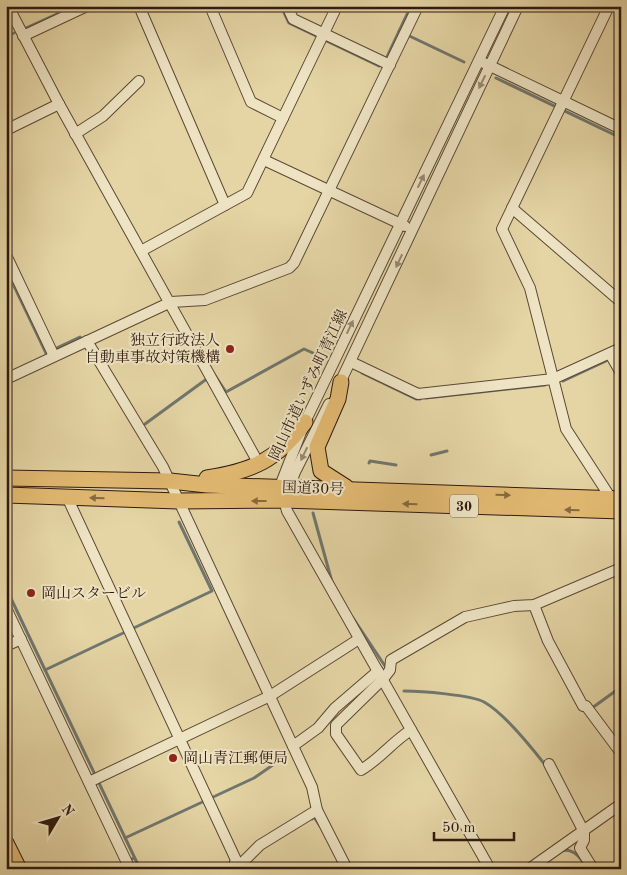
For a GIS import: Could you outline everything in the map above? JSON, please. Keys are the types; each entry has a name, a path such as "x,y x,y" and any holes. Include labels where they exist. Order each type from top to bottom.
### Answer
{"highway":[{"path":"341,382 338,399 318,446 317,455 321,471 350,489"},
{"path":"175,481 229,474 260,464 283,449 305,422"},
{"name":"国道30号","path":"6,478 175,481 285,491 618,505"},
{"name":"国道30号","path":"6,495 178,501 285,491 350,489 618,505"},
{"path":"6,843 19,869"}],"street":[{"path":"8,6 59,104 260,464"},
{"path":"138,6 225,205"},
{"path":"210,6 251,102 283,118"},
{"path":"287,6 293,19 322,37 390,65"},
{"path":"141,251 247,193 337,6"},
{"path":"6,379 52,352 87,342 171,302 205,300 289,268 294,263 418,6"},
{"name":"岡山市道いずみ町青江線","path":"285,491 305,422 505,6"},
{"name":"岡山市道いずみ町青江線","path":"285,491 351,362 413,230 429,191 518,6"},
{"path":"609,6 502,229 530,288 566,429 618,505"},
{"path":"23,36 83,7"},
{"path":"479,61 562,106 621,128"},
{"path":"76,134 103,116 139,81"},
{"path":"6,130 59,104"},
{"path":"264,160 413,230"},
{"path":"512,208 621,302"},
{"path":"6,255 52,352"},
{"path":"87,342 175,481 178,501 312,787 317,810 348,869"},
{"path":"351,362 418,394 553,379 621,348"},
{"path":"610,354 621,373"},
{"path":"285,491 331,591 381,675 490,869"},
{"path":"67,497 236,860 234,866"},
{"path":"293,746 318,728 335,708 390,670 391,660 465,617 505,608 534,605 621,568"},
{"path":"534,605 548,641 583,706 586,706 594,715 621,753"},
{"path":"6,608 94,780 128,864"},
{"path":"94,780 270,696 359,639"},
{"path":"6,646 21,640"},
{"path":"381,675 336,725 336,734 361,770 376,762 398,738 411,730"},
{"path":"549,764 582,833 584,840 580,848 593,869"},
{"path":"529,869 621,804"},
{"path":"234,866 242,863 260,846 317,810"}],"waterway":[{"path":"281,6 289,23 379,66"},
{"path":"387,57 411,6"},
{"path":"26,28 68,9"},
{"path":"399,31 464,62"},
{"path":"6,37 14,33"},
{"path":"496,78 621,138"},
{"path":"6,269 46,353 80,337 81,339"},
{"path":"214,374 226,392 304,349 322,357"},
{"path":"563,381 606,361"},
{"path":"362,373 416,399 420,399"},
{"path":"145,424 208,378"},
{"path":"426,398 545,385"},
{"path":"431,455 447,451"},
{"path":"369,463 370,461 396,465"},
{"path":"313,513 332,582"},
{"path":"45,670 212,591 179,522"},
{"path":"6,588 140,869"},
{"path":"353,618 385,666"},
{"path":"592,708 621,687"},
{"path":"404,691 458,695 484,702 509,722 546,766"},
{"path":"125,838 254,778 283,758"},
{"path":"312,819 314,817 320,826"},
{"path":"561,851 573,852 583,861 587,869"},
{"path":"112,869 134,858"}],"place":[{"name":"独立行政法人 自動車事故対策機構","path":"230,349"},
{"name":"岡山スタービル","path":"31,593"},
{"name":"岡山青江郵便局","path":"173,758"}]}
